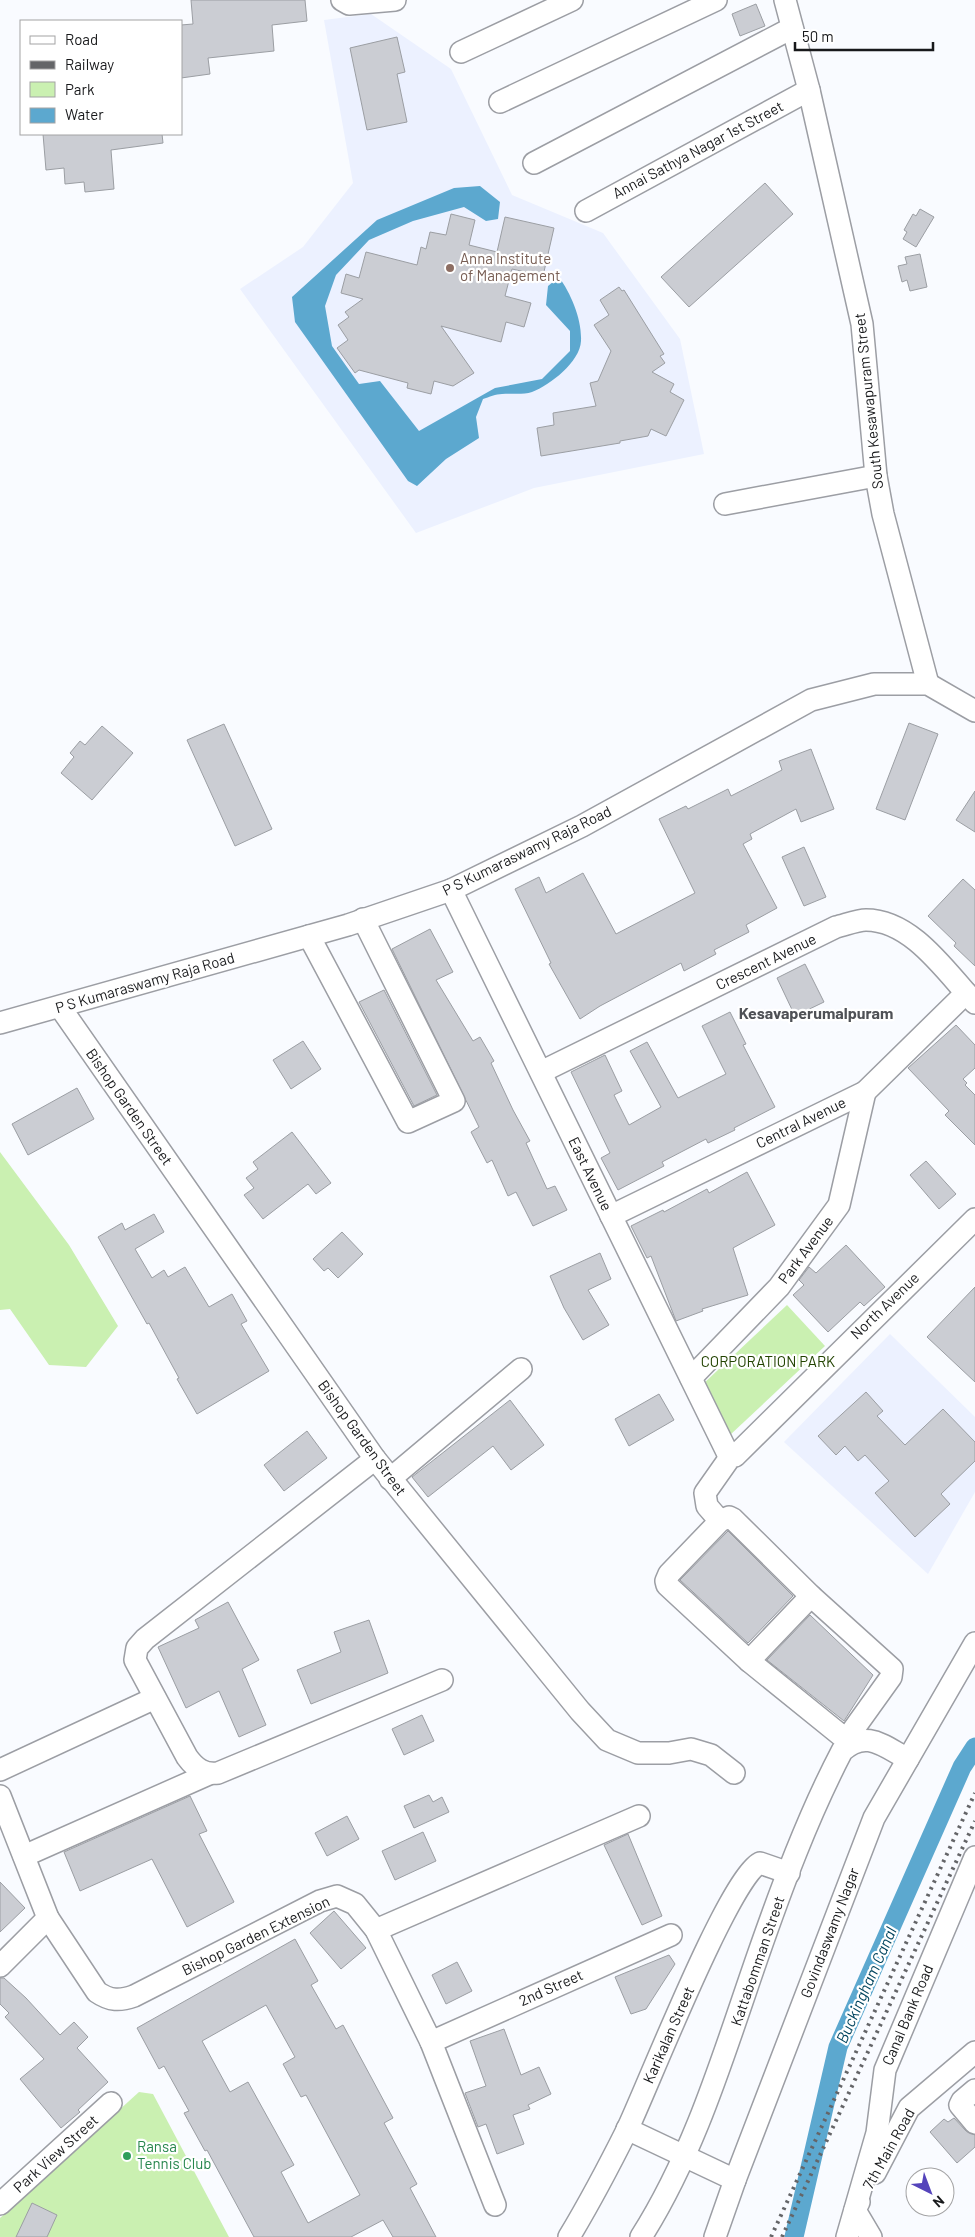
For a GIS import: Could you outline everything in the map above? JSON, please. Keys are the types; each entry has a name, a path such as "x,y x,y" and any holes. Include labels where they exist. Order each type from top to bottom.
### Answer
{"street":[{"path":"342,0 349,4 395,0"},
{"path":"461,52 572,0"},
{"path":"500,102 716,0"},
{"name":"South Kesawapuram Street","path":"785,0 809,90 862,324 876,476 883,514 928,684"},
{"path":"534,163 792,28"},
{"name":"Annai Sathya Nagar 1st Street","path":"586,211 809,90"},
{"path":"725,504 876,476"},
{"name":"P S Kumaraswamy Raja Road","path":"0,1023 309,936 363,920 450,890 582,826 811,700 874,684 928,684 975,711"},
{"name":"East Avenue","path":"450,890 728,1454 731,1456"},
{"path":"309,936 408,1122 454,1101 363,920"},
{"name":"Crescent Avenue","path":"541,1072 836,927 866,920 890,925 913,936 970,998"},
{"name":"Central Avenue","path":"611,1216 865,1092 970,998"},
{"name":"Bishop Garden Street","path":"60,1007 375,1459 580,1711 606,1740 638,1753 691,1749 712,1755 734,1773"},
{"name":"Park Avenue","path":"691,1378 779,1287 839,1205 865,1092"},
{"name":"North Avenue","path":"720,1521 707,1506 705,1493 731,1456 735,1456 975,1218"},
{"path":"390,1478 521,1369"},
{"path":"209,1774 193,1766 155,1698 135,1660 140,1644 375,1459"},
{"path":"729,1517 733,1519 811,1596 892,1669 890,1677 848,1737 842,1737 750,1661 670,1589 666,1581 669,1574 720,1521 729,1517"},
{"path":"750,1661 811,1596"},
{"name":"Govindaswamy Nagar","path":"715,2237 735,2180 874,1818 975,1643"},
{"path":"24,1856 209,1774 218,1773 442,1680"},
{"path":"0,1770 155,1698"},
{"name":"Kattabomman Street","path":"641,2237 684,2157 724,2060 757,1957 789,1873 842,1751 857,1740 865,1740 908,1759"},
{"path":"0,1966 48,1918 1,1801"},
{"path":"376,1930 639,1816"},
{"name":"Canal Bank Road","path":"847,2237 877,2134 885,2070 975,1857"},
{"name":"Karikalan Street","path":"569,2237 627,2129 714,1936 739,1887 754,1867 760,1864 789,1873"},
{"name":"Bishop Garden Extension","path":"48,1918 97,1992 115,2000 134,1996 320,1901 337,1896 355,1904 376,1930 432,2042 495,2205"},
{"name":"2nd Street","path":"432,2042 671,1935"},
{"name":"7th Main Road","path":"855,2210 908,2108 975,2052"},
{"path":"952,2072 974,2091 962,2100 960,2105 975,2123"},
{"name":"Park View Street","path":"0,2204 111,2104"},
{"path":"627,2129 735,2180"},
{"path":"855,2210 871,2237"}],"shaded area":[{"name":"Anna Institute of Management","path":"371,14 451,69 512,195 603,233 680,339 704,454 534,488 416,533 240,289 303,247 353,183 324,20"},
{"path":"890,1334 975,1417 975,1492 928,1574 784,1442"}],"green space":[{"path":"0,1152 69,1245 118,1326 86,1367 49,1365 10,1309 0,1310"},
{"name":"CORPORATION PARK","path":"787,1305 825,1346 730,1435 702,1385"},
{"name":"Ransa Tennis Club","path":"139,2092 153,2094 229,2237 0,2237 0,2218"}],"water":[{"path":"480,186 500,202 498,219 486,221 464,207 413,221 369,240 336,275 325,306 332,346 359,384 380,381 419,431 495,388 542,379 570,351 570,331 546,305 548,286 559,277 568,291 578,316 581,341 579,349 570,365 539,389 528,393 500,394 483,399 476,417 479,438 446,459 417,486 408,481 295,322 292,297 377,220 454,188"}],"building":[{"path":"191,0 305,0 307,21 272,25 274,51 208,58 210,74 182,78 182,25 193,24"},
{"path":"756,4 765,26 740,36 732,14"},
{"path":"397,37 405,72 397,74 407,122 367,130 350,48"},
{"path":"43,135 162,135 163,143 111,150 114,189 85,192 84,182 65,184 64,168 46,170"},
{"path":"765,183 793,214 689,307 661,277"},
{"path":"920,209 934,217 916,247 903,239 907,232 904,230 913,214 916,216"},
{"path":"451,214 475,220 469,245 497,252 505,217 554,228 543,276 512,269 505,296 531,303 524,327 506,322 501,342 441,326 474,373 453,386 434,381 431,394 407,388 408,383 359,370 355,373 337,348 348,340 338,325 349,317 345,312 363,299 341,293 346,274 359,278 366,252 417,265 421,247 426,249 430,232 446,235"},
{"path":"920,254 927,287 910,291 907,280 902,282 898,266 907,264 905,257"},
{"path":"619,287 622,291 624,290 664,354 660,356 665,363 652,372 674,384 670,392 684,400 666,436 651,429 648,436 620,441 620,443 541,456 537,428 554,425 553,413 596,406 590,383 598,381 611,351 594,325 609,315 600,300"},
{"path":"909,723 938,734 905,820 876,809"},
{"path":"224,724 272,829 235,846 187,740"},
{"path":"102,726 133,753 92,800 61,773 74,757 70,753 80,741 85,745"},
{"path":"811,749 834,809 801,822 796,809 750,834 752,839 743,844 777,908 746,925 749,932 714,950 716,954 684,971 681,963 600,1006 580,1019 549,964 551,963 515,889 539,877 546,893 583,873 616,934 695,893 659,819 686,806 688,809 728,789 731,796 782,770 779,761"},
{"path":"975,791 975,832 956,820"},
{"path":"804,847 826,897 804,906 782,857"},
{"path":"963,879 975,890 975,966 954,946 956,943 928,916"},
{"path":"430,929 453,972 436,980 473,1041 480,1037 494,1061 491,1063 530,1141 526,1143 547,1189 555,1186 567,1210 533,1226 516,1192 508,1196 492,1160 487,1163 471,1132 479,1127 392,949"},
{"path":"805,964 824,1002 795,1016 777,978"},
{"path":"384,990 437,1095 414,1106 359,1002"},
{"path":"730,1012 746,1044 743,1045 775,1107 734,1128 735,1130 708,1143 706,1139 662,1162 664,1166 618,1190 601,1158 610,1153 571,1072 605,1055 622,1091 614,1095 629,1125 661,1107 630,1051 647,1042 678,1098 726,1074 702,1026"},
{"path":"956,1025 975,1045 975,1068 963,1079 967,1083 965,1085 975,1095 975,1145 945,1115 949,1111 908,1068"},
{"path":"303,1041 321,1069 291,1089 273,1060"},
{"path":"77,1088 94,1119 28,1155 12,1124"},
{"path":"292,1132 331,1183 316,1194 308,1184 263,1219 244,1195 254,1188 246,1178 258,1169 253,1162"},
{"path":"926,1161 956,1194 939,1209 910,1175"},
{"path":"747,1172 775,1225 733,1248 748,1295 702,1309 703,1311 676,1321 651,1256 647,1258 631,1226 663,1210 664,1212 707,1189 709,1193"},
{"path":"154,1214 164,1232 135,1249 152,1278 164,1270 168,1277 185,1267 209,1307 232,1294 247,1321 241,1324 269,1371 197,1414 149,1323 147,1324 98,1237 122,1223 125,1230"},
{"path":"342,1232 363,1254 338,1278 328,1268 324,1271 313,1259"},
{"path":"846,1245 885,1287 864,1306 860,1302 828,1332 793,1295 804,1285 799,1280 809,1267 816,1273"},
{"path":"600,1253 611,1279 588,1290 609,1325 583,1340 564,1308 550,1276"},
{"path":"975,1287 975,1382 927,1337"},
{"path":"866,1392 883,1411 877,1416 905,1445 943,1409 975,1442 975,1461 941,1494 950,1504 915,1537 875,1493 889,1481 865,1455 858,1461 845,1446 836,1455 818,1436"},
{"path":"659,1394 674,1420 629,1446 615,1419"},
{"path":"510,1400 544,1445 511,1470 493,1446 428,1497 412,1477"},
{"path":"307,1431 327,1458 284,1491 264,1465"},
{"path":"728,1531 793,1596 748,1643 680,1580"},
{"path":"228,1602 259,1660 242,1669 266,1725 239,1737 219,1691 186,1708 158,1647 199,1628 195,1620"},
{"path":"810,1615 873,1675 844,1721 767,1660"},
{"path":"369,1620 388,1673 311,1704 297,1670 341,1652 334,1632"},
{"path":"422,1715 434,1741 404,1755 392,1729"},
{"path":"429,1795 433,1802 442,1797 449,1812 414,1828 404,1806"},
{"path":"190,1796 207,1831 199,1834 234,1902 187,1927 152,1859 80,1891 64,1852"},
{"path":"347,1816 359,1839 327,1856 315,1833"},
{"path":"423,1832 436,1861 395,1880 382,1851"},
{"path":"628,1834 662,1916 642,1925 604,1845"},
{"path":"0,1882 25,1908 0,1932"},
{"path":"334,1911 366,1948 341,1969 310,1933"},
{"path":"295,1939 318,1981 311,1985 336,2029 343,2025 393,2118 384,2123 417,2184 410,2188 436,2237 393,2237 383,2220 351,2237 254,2237 207,2150 205,2151 184,2113 189,2111 164,2066 159,2069 137,2028","holes":["266,2005 295,2057 283,2064 301,2097 306,2095 360,2195 308,2223 281,2172 294,2165 248,2082 230,2092 202,2041"]},
{"path":"669,1955 675,1964 646,2009 631,2014 615,1977"},
{"path":"457,1962 472,1991 446,2004 432,1975"},
{"path":"0,1978 4,1978 26,1998 60,2035 74,2022 88,2037 77,2048 108,2082 78,2110 80,2112 61,2128 20,2079 44,2059 5,2017 9,2013 0,2004"},
{"path":"504,2029 521,2075 539,2067 551,2094 528,2105 530,2109 513,2115 524,2144 497,2154 486,2124 478,2127 465,2093 486,2086 470,2041"},
{"path":"954,2118 966,2131 975,2135 975,2147 957,2163 930,2132 944,2119 948,2122"},
{"path":"32,2203 57,2215 47,2237 16,2237"}],"waterway":[{"name":"Buckingham Canal","path":"794,2237 838,2047 962,1767 975,1747"}],"railway":[{"path":"771,2237 975,1793"},
{"path":"782,2237 975,1821"}],"place":[{"name":"Anna Institute of Management","path":"450,268"},
{"name":"Ransa Tennis Club","path":"127,2156"}],"district":[{"name":"Kesavaperumalpuram","path":"816,1013"}]}
